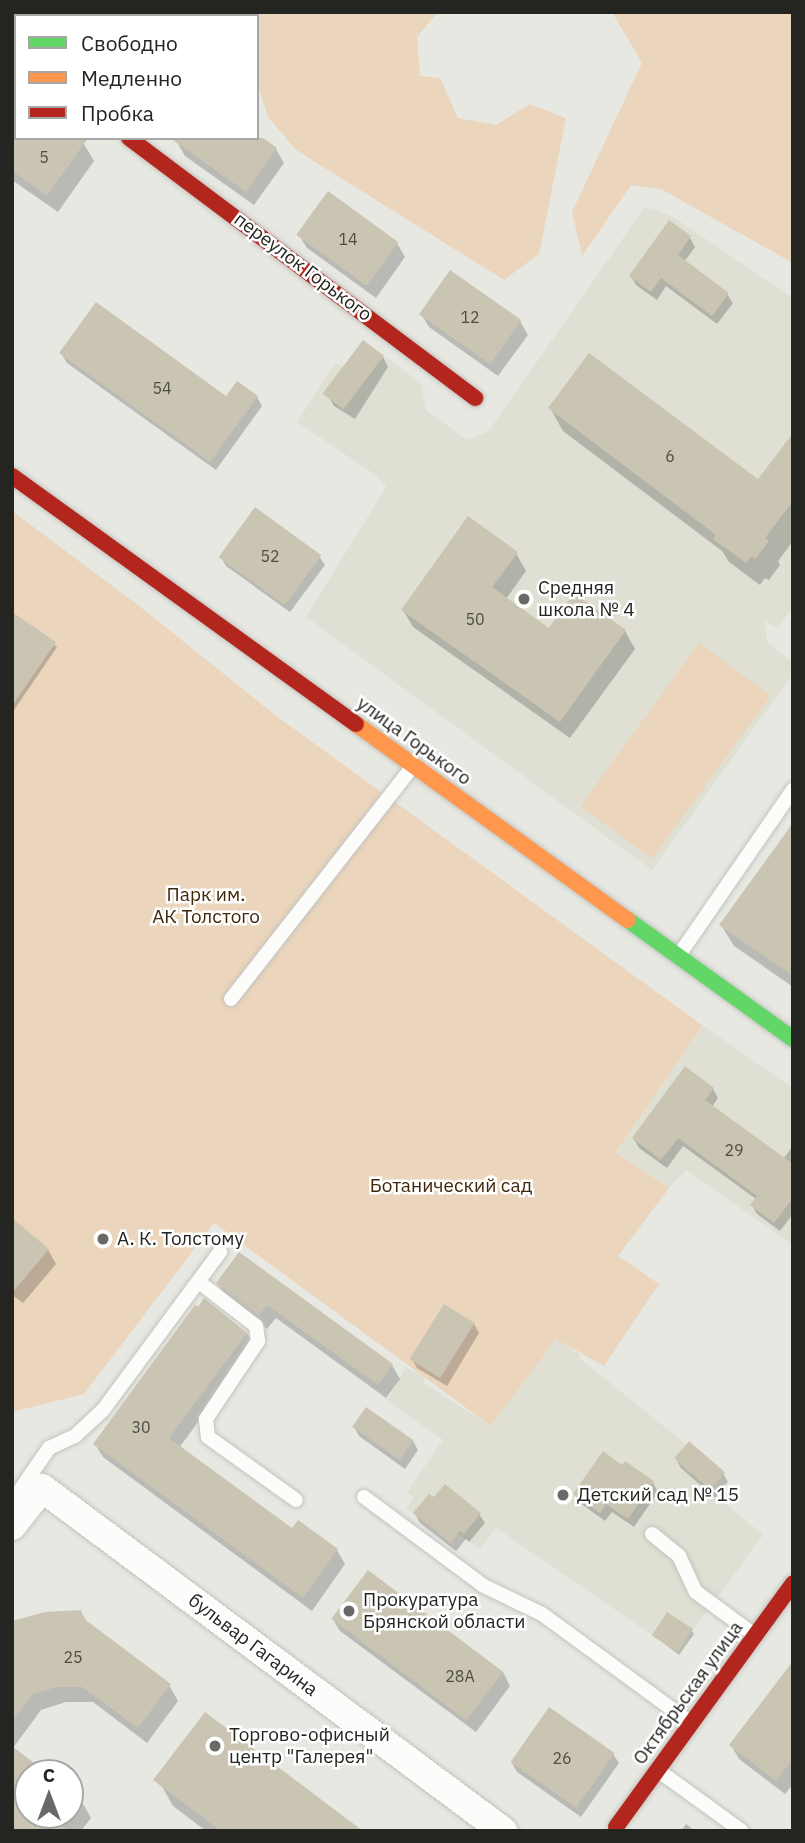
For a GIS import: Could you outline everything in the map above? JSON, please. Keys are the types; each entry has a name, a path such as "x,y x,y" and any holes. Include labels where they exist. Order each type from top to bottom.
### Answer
{"street":[{"name":"переулок Горького","path":"132,140 475,398"},
{"name":"улица Горького","path":"12,476 793,1039"},
{"name":"бульвар Гагарина","path":"12,1526 42,1488 502,1831"},
{"name":"Октябрьская улица","path":"616,1827 791,1589"}],"lane":[{"path":"231,999 413,766"},
{"path":"678,956 793,790"},
{"path":"12,1509 18,1493 50,1448 75,1436 103,1410 220,1252"},
{"path":"199,1282 256,1326 258,1341 206,1419 208,1437 296,1500"},
{"path":"364,1497 484,1586 542,1614 692,1724"},
{"path":"652,1534 679,1556 696,1592 755,1635"},
{"path":"659,1771 742,1831"}],"shaded area":[{"name":"Средняя школа № 4","path":"644,208 656,209 676,219 793,298 793,607 778,628 765,621 767,642 793,663 793,674 652,870 306,617 386,487 377,476 297,422 335,363 345,368 363,340 421,383 426,410 467,440 488,432"},
{"path":"702,1025 793,1088 793,1245 686,1170 669,1188 616,1154"},
{"name":"Детский сад № 15","path":"556,1338 581,1355 579,1358 686,1444 673,1459 763,1535 677,1652 496,1528 480,1549 458,1534 451,1543 406,1508 414,1498 407,1492 443,1440 387,1400 406,1367 425,1377 423,1383 491,1426"}],"green space":[{"path":"61,12 438,12 417,37 420,76 440,78 458,118 496,125 530,104 566,118 539,254 504,280 296,150 268,117 259,89 259,14"},
{"path":"612,12 793,12 793,263 661,189 631,185 582,256 572,212 642,63"},
{"name":"Парк им. АК Толстого","path":"12,511 138,605 275,715 702,1025 616,1153 669,1188 618,1256 659,1284 604,1366 556,1339 491,1426 214,1223 84,1394 12,1412"},
{"path":"699,643 771,695 652,859 580,806"}],"building":[{"path":"12,138 87,140 47,196 12,171"},
{"path":"263,138 277,148 246,192 173,140"},
{"path":"328,191 398,242 367,286 296,235"},
{"path":"669,220 691,236 678,255 729,293 712,316 661,278 651,292 629,276"},
{"path":"450,270 521,320 490,364 419,314"},
{"path":"96,302 226,396 237,381 258,396 210,462 59,353"},
{"path":"363,340 384,356 343,409 323,394"},
{"path":"589,353 758,479 793,433 793,501 765,538 769,541 755,559 752,556 746,563 713,539 716,535 548,408"},
{"path":"255,507 321,555 285,605 219,557"},
{"path":"468,516 518,552 492,587 549,628 574,593 626,630 560,722 401,610"},
{"path":"12,612 56,642 12,706"},
{"path":"793,823 793,976 719,925"},
{"path":"685,1066 714,1088 705,1100 793,1164 793,1198 774,1223 750,1205 757,1196 678,1138 661,1160 632,1138"},
{"path":"12,1218 49,1249 12,1293"},
{"path":"239,1252 393,1364 378,1385 267,1305 259,1316 216,1283"},
{"path":"204,1298 247,1333 169,1438 292,1528 298,1520 338,1549 303,1598 93,1444 195,1305 198,1307"},
{"path":"444,1304 475,1323 440,1378 410,1359"},
{"path":"366,1407 414,1440 400,1460 352,1427"},
{"path":"689,1441 725,1472 710,1490 674,1458"},
{"path":"603,1451 622,1465 625,1461 654,1481 628,1519 606,1504 600,1513 573,1494"},
{"path":"445,1484 481,1513 464,1534 460,1531 451,1543 413,1513 429,1494 434,1497"},
{"path":"368,1570 503,1672 466,1720 331,1619"},
{"path":"81,1610 83,1618 171,1684 138,1728 82,1687 57,1687 33,1694 12,1722 12,1621 45,1612"},
{"path":"667,1612 693,1629 678,1652 652,1635"},
{"path":"793,1661 793,1759 776,1781 729,1745"},
{"path":"549,1707 615,1753 576,1808 511,1762"},
{"name":"Торгово-офисный центр \"Галерея\"","path":"205,1712 363,1831 221,1831 153,1780"},
{"path":"12,1746 29,1759 14,1759 14,1829 62,1829 12,1831"}],"traffic: fast":[{"path":"628,920 793,1039"}],"traffic: slow":[{"path":"356,724 628,920"}],"traffic: jam":[{"path":"132,140 475,398"},
{"path":"12,476 356,724"},
{"path":"616,1827 793,1583"}],"place":[{"name":"Средняя школа № 4","path":"524,599"},
{"name":"А. К. Толстому","path":"103,1239"},
{"name":"Детский сад № 15","path":"563,1495"},
{"name":"Прокуратура Брянской области","path":"349,1611"},
{"name":"Торгово-офисный центр \"Галерея\"","path":"215,1746"}],"park label":[{"name":"Ботанический сад","path":"451,1186"}]}
